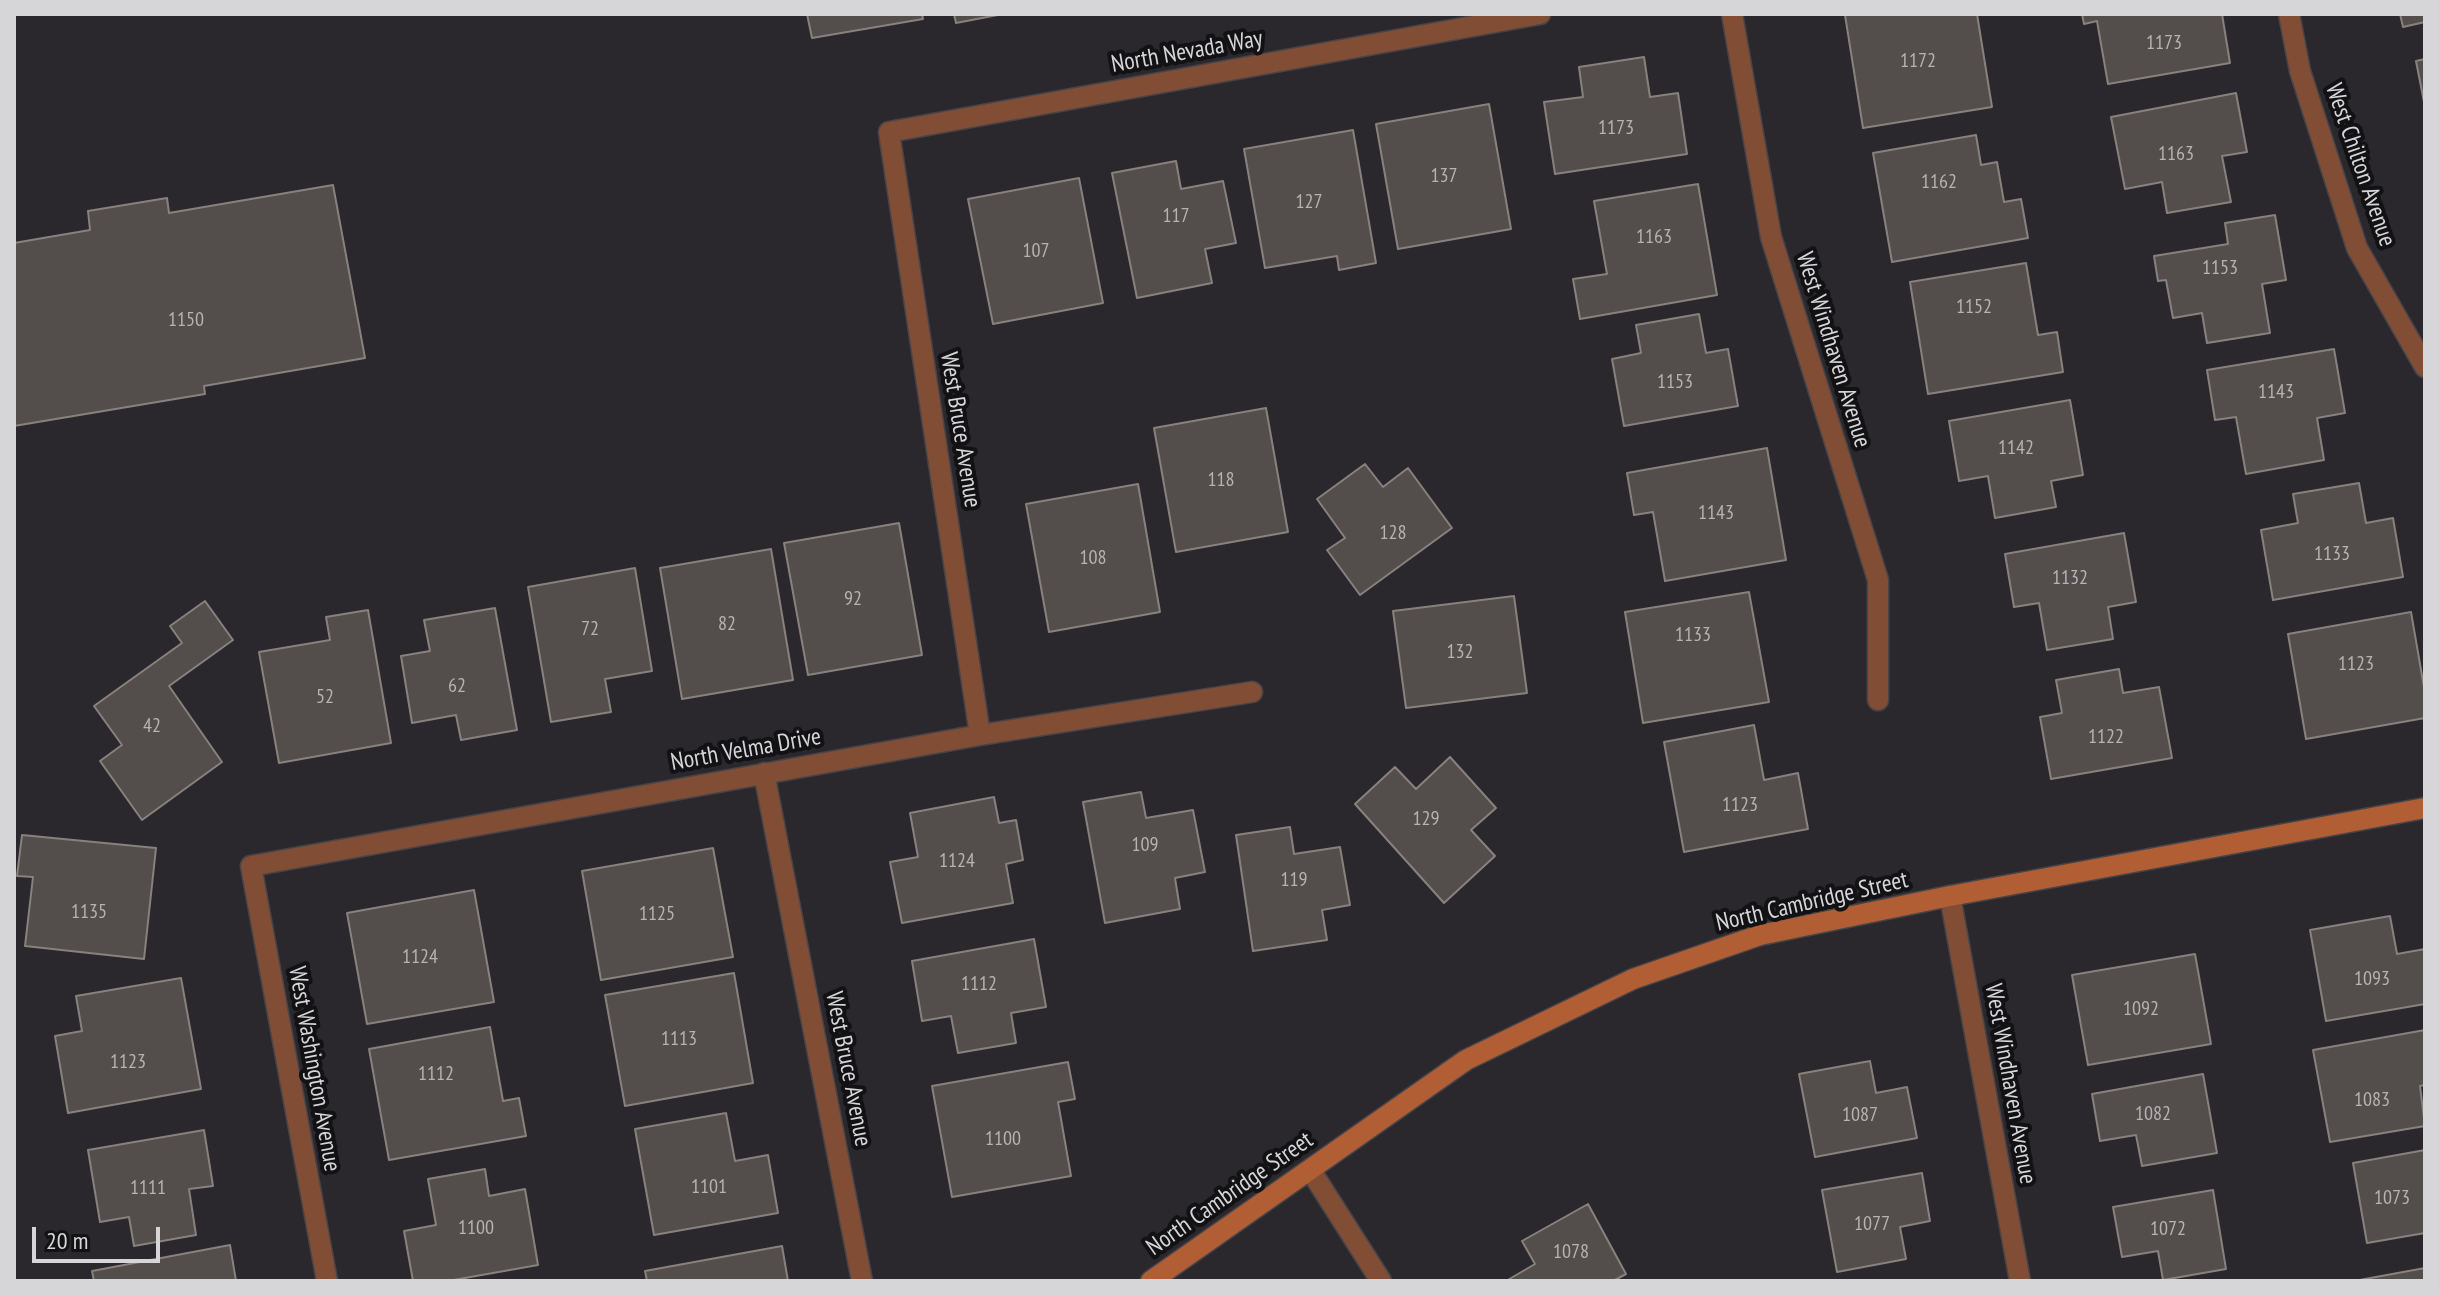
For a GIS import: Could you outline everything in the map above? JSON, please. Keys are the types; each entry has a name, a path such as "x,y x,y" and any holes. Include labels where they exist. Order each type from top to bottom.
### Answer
{"street":[{"name":"North Nevada Way","path":"889,132 1540,14"},
{"name":"West Windhaven Avenue","path":"1732,14 1771,237 1878,580 1878,700"},
{"name":"West Chilton Avenue","path":"2289,14 2300,71 2357,248 2425,367"},
{"name":"West Bruce Avenue","path":"889,132 980,735"},
{"name":"North Velma Drive","path":"251,866 980,735 1252,692"},
{"name":"West Bruce Avenue","path":"764,773 862,1281"},
{"name":"North Cambridge Street","path":"1151,1281 1466,1060 1633,979 1760,935 1950,896 2425,808"},
{"name":"West Washington Avenue","path":"251,866 327,1281"},
{"name":"West Windhaven Avenue","path":"1950,896 2020,1281"},
{"path":"1311,1171 1381,1281"}],"building":[{"path":"807,14 922,14 923,19 812,38"},
{"path":"954,14 1003,14 956,23"},
{"path":"1977,14 1992,107 1863,128 1845,15"},
{"path":"2082,14 2222,14 2230,63 2108,84 2097,21 2084,24"},
{"path":"2400,14 2425,14 2425,22 2403,27"},
{"path":"1644,57 1650,97 1678,93 1687,154 1555,174 1544,102 1583,97 1579,67"},
{"path":"2425,59 2425,107 2416,61"},
{"path":"2236,93 2247,152 2222,156 2231,202 2167,213 2162,182 2125,189 2111,117"},
{"path":"1489,104 1511,229 1398,249 1376,124"},
{"path":"1353,130 1376,263 1339,270 1337,256 1265,268 1244,149"},
{"path":"1976,135 1981,165 1997,162 2004,202 2021,199 2028,238 1892,262 1873,153"},
{"path":"1176,161 1181,189 1223,181 1236,243 1205,249 1212,283 1137,298 1112,173"},
{"path":"1079,178 1103,303 993,324 968,199"},
{"path":"1698,184 1717,295 1580,319 1573,279 1607,274 1594,201"},
{"path":"333,185 365,358 204,386 205,394 14,426 14,243 90,230 88,211 167,198 169,213"},
{"path":"2275,215 2286,280 2262,284 2270,333 2207,343 2202,313 2173,318 2166,280 2158,281 2154,256 2228,244 2225,223"},
{"path":"2026,263 2038,335 2057,332 2063,372 1928,394 1910,282"},
{"path":"1699,314 1706,353 1728,349 1738,406 1624,426 1612,359 1641,353 1636,325"},
{"path":"2334,349 2345,413 2317,418 2324,460 2246,474 2236,417 2215,420 2207,370"},
{"path":"2070,400 2083,475 2051,481 2056,507 1995,518 1988,476 1959,481 1949,421"},
{"path":"1266,408 1288,532 1176,552 1154,428"},
{"path":"1767,448 1786,560 1665,581 1653,512 1634,515 1627,473"},
{"path":"1365,464 1383,487 1408,468 1452,528 1360,595 1327,550 1345,538 1317,499"},
{"path":"2359,483 2366,523 2393,518 2403,577 2273,600 2261,530 2298,523 2293,494"},
{"path":"1138,484 1160,612 1049,632 1026,504"},
{"path":"899,523 922,655 808,675 784,543"},
{"path":"2124,533 2136,602 2108,607 2113,639 2047,650 2039,603 2014,607 2005,554"},
{"path":"771,549 793,680 682,699 660,568"},
{"path":"635,568 652,671 605,679 611,712 551,722 528,587"},
{"path":"1749,592 1769,702 1643,723 1625,612"},
{"path":"1514,596 1527,693 1406,708 1393,611"},
{"path":"205,601 233,640 169,686 222,762 142,820 100,761 122,745 94,706 182,643 170,626"},
{"path":"495,608 517,730 461,740 456,715 412,723 401,656 430,651 424,620"},
{"path":"368,610 391,743 279,763 259,652 330,640 326,617"},
{"path":"2411,612 2425,693 2425,718 2306,739 2288,634"},
{"path":"2119,669 2123,693 2159,687 2172,758 2051,779 2040,717 2062,713 2056,680"},
{"path":"1754,725 1764,780 1798,773 1808,829 1684,852 1664,742"},
{"path":"1450,757 1496,808 1471,830 1495,856 1444,903 1355,804 1395,767 1416,789"},
{"path":"1141,792 1146,818 1193,810 1205,872 1175,878 1180,909 1105,923 1083,802"},
{"path":"994,797 999,823 1016,820 1023,860 1006,864 1013,903 902,923 890,862 918,857 910,813"},
{"path":"1290,827 1294,854 1340,847 1350,905 1322,910 1327,940 1253,951 1236,835"},
{"path":"22,835 156,848 144,959 25,946 33,877 17,876"},
{"path":"713,848 733,957 601,980 582,871"},
{"path":"474,890 494,1002 367,1024 347,913"},
{"path":"2390,916 2397,954 2425,949 2425,1004 2326,1021 2310,930"},
{"path":"1034,939 1046,1007 1011,1013 1016,1043 958,1053 951,1016 922,1021 912,961"},
{"path":"2195,954 2211,1044 2088,1065 2072,975"},
{"path":"734,973 753,1083 625,1106 605,995"},
{"path":"181,978 201,1089 68,1113 55,1036 82,1031 76,996"},
{"path":"490,1027 503,1101 519,1098 526,1136 389,1160 369,1049"},
{"path":"2425,1030 2425,1085 2420,1086 2425,1126 2330,1142 2313,1050"},
{"path":"1870,1061 1876,1093 1907,1087 1917,1138 1815,1157 1799,1074"},
{"path":"1068,1062 1075,1099 1058,1102 1071,1176 952,1197 932,1086"},
{"path":"2203,1074 2217,1153 2142,1166 2136,1135 2100,1141 2092,1094"},
{"path":"726,1113 735,1161 768,1155 778,1213 654,1235 635,1129"},
{"path":"204,1130 213,1186 189,1189 196,1235 134,1246 129,1217 100,1222 88,1150"},
{"path":"2425,1150 2425,1233 2367,1243 2353,1163"},
{"path":"485,1169 489,1196 525,1189 538,1265 448,1281 413,1281 404,1231 436,1225 428,1179"},
{"path":"1922,1173 1930,1221 1900,1227 1906,1259 1837,1272 1822,1190"},
{"path":"2213,1190 2226,1269 2163,1280 2158,1251 2122,1257 2113,1207"},
{"path":"1588,1204 1626,1274 1613,1281 1506,1281 1535,1264 1522,1241"},
{"path":"230,1245 236,1281 94,1281 92,1271"},
{"path":"782,1246 788,1281 647,1281 645,1271"},
{"path":"2425,1268 2425,1281 2354,1281"}]}
